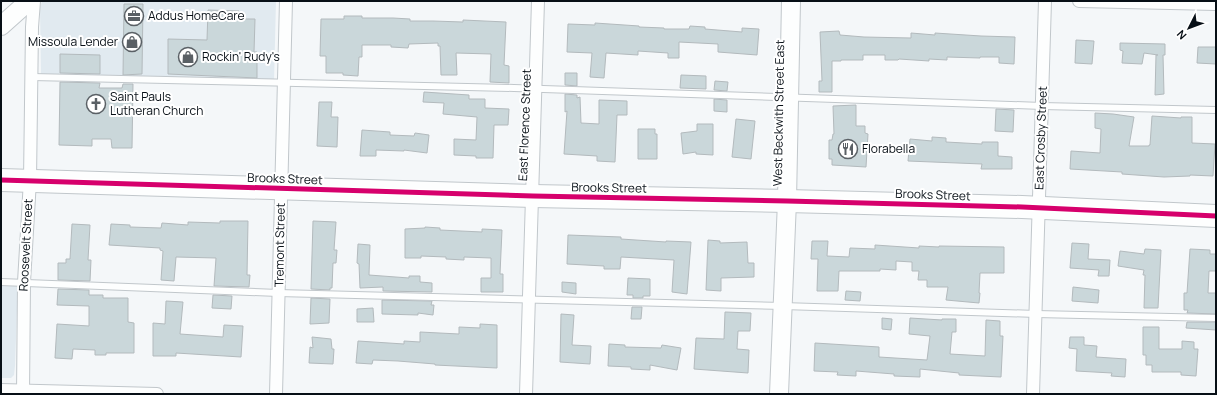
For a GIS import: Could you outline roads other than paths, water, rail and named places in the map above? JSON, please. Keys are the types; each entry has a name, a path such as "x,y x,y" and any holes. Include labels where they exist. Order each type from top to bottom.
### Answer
{"highway":[{"name":"Brooks Street","path":"1,180 533,196 1039,208 1216,216"}],"street":[{"path":"1,26 29,1"},
{"name":"Roosevelt Street","path":"23,393 24,282 30,180 32,22 34,1"},
{"name":"Tremont Street","path":"276,394 286,1"},
{"name":"East Florence Street","path":"526,394 538,1"},
{"name":"West Beckwith Street East","path":"779,394 787,201 792,1"},
{"name":"East Crosby Street","path":"1033,394 1044,1"},
{"path":"1079,1 1216,4"},
{"path":"1,390 23,393 156,394"}],"lane":[{"path":"32,77 536,89 1042,106 1216,110"},
{"path":"1,282 278,293 1216,318"}],"place":[{"name":"Addus HomeCare","path":"134,16"},
{"name":"Missoula Lender","path":"132,42"},
{"name":"Rockin' Rudy's","path":"188,57"},
{"name":"Saint Pauls Lutheran Church","path":"96,104"},
{"name":"Florabella","path":"848,149"}]}
